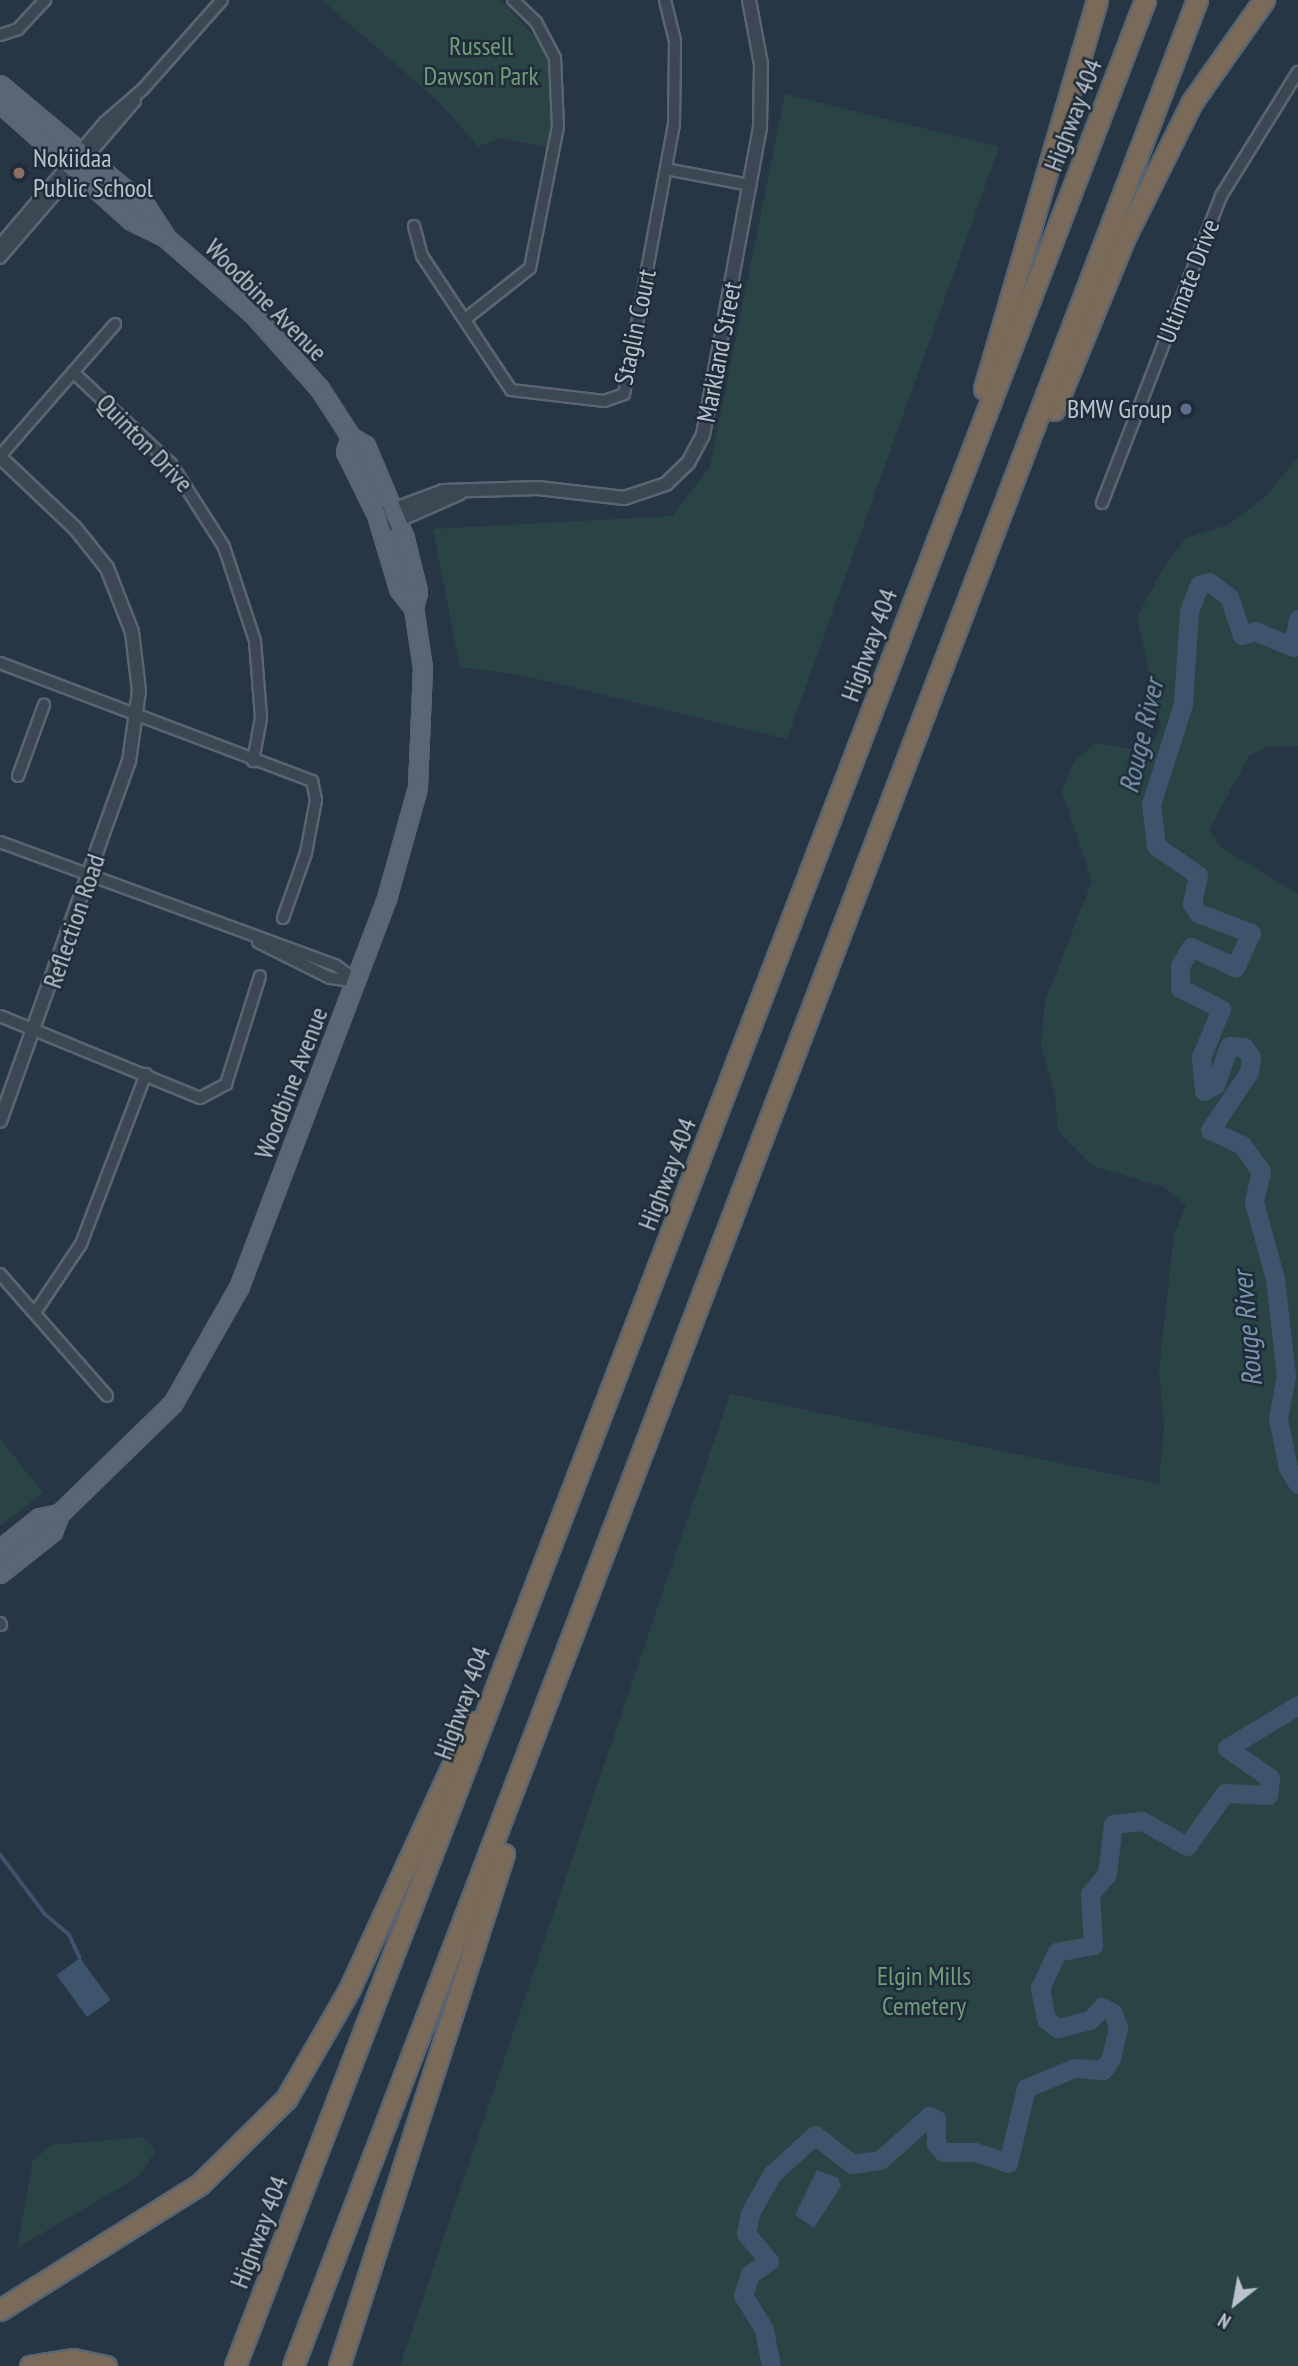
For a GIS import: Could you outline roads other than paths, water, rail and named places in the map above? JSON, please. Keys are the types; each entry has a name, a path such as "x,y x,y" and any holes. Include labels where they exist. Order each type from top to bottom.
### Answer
{"highway":[{"path":"968,460 999,327 1097,0"},
{"name":"Highway 404","path":"235,2366 1145,0"},
{"path":"293,2366 531,1749 1196,0"},
{"path":"950,645 1124,239 1192,102 1264,0"},
{"path":"0,2310 200,2184 286,2099 349,1990 514,1636"},
{"path":"339,2366 531,1773 531,1749"},
{"path":"30,2366 73,2359 106,2366"}],"main road":[{"name":"Woodbine Avenue","path":"0,85 147,208 165,237 288,349 351,437 366,446 397,515 418,592 414,608 423,668 418,788 357,981 239,1288 173,1404 60,1514 53,1532 0,1574"},
{"name":"Woodbine Avenue","path":"0,103 132,221 165,237"},
{"name":"Woodbine Avenue","path":"351,437 346,452 379,522 399,589 414,608"},
{"name":"Woodbine Avenue","path":"0,1550 40,1518 60,1514"}],"street":[{"path":"0,34 18,29 45,0"},
{"path":"0,245 86,155 222,0"},
{"path":"468,317 530,268 558,127 555,58 536,22 513,0"},
{"name":"Staglin Court","path":"414,226 422,256 468,317 512,390 619,398 626,387 666,169 676,66 664,0"},
{"name":"Markland Street","path":"379,522 460,493 538,488 624,498 654,490 682,471 703,435 751,185 763,94 749,0"},
{"name":"Ultimate Drive","path":"1102,503 1221,195 1298,72"},
{"path":"0,258 73,169"},
{"path":"666,169 751,185"},
{"path":"0,456 115,324"},
{"name":"Quinton Drive","path":"73,372 171,464 224,547 257,652 261,718 253,761"},
{"name":"Reflection Road","path":"0,456 80,533 114,582 137,652 138,717 90,877 36,1030 0,1121"},
{"path":"0,663 253,761 312,781 316,800 306,853 283,918"},
{"path":"18,776 44,705"},
{"path":"0,842 255,940 335,965 357,981"},
{"path":"0,1016 200,1098 226,1084 260,976"},
{"path":"36,1311 81,1244 146,1074"},
{"path":"0,1274 36,1311 107,1396"}],"water":[{"path":"80,1958 111,2000 87,2017 57,1975"},
{"path":"817,2170 838,2178 841,2186 814,2228 795,2215"}],"waterway":[{"name":"Rouge River","path":"1298,619 1293,647 1255,631 1242,635 1229,597 1209,582 1199,585 1189,611 1183,704 1151,804 1156,846 1198,875 1192,904 1198,913 1251,933 1235,967 1191,947 1180,966 1180,988 1221,1009 1201,1057 1204,1091 1215,1085 1229,1046 1244,1047 1251,1057 1249,1072 1210,1130 1242,1145 1261,1171 1254,1202 1275,1279 1286,1376 1278,1418 1288,1468 1298,1484"},
{"name":"Rouge River","path":"771,2366 764,2329 743,2295 750,2274 769,2261 746,2234 750,2213 772,2174 815,2135 852,2164 880,2160 929,2116 936,2119 936,2144 943,2152 975,2152 1008,2163 1026,2088 1074,2068 1103,2070 1111,2058 1118,2027 1113,2013 1102,2007 1090,2020 1057,2028 1046,2019 1040,1988 1057,1952 1093,1945 1090,1894 1107,1874 1113,1824 1142,1821 1187,1846 1225,1793 1268,1795 1270,1778 1227,1748 1298,1705"},
{"path":"0,1854 45,1914 69,1934 80,1958"}],"place":[{"name":"Nokiidaa Public School","path":"19,173"},
{"name":"BMW Group","path":"1186,409"}],"park label":[{"name":"Russell Dawson Park","path":"481,61"},
{"name":"Elgin Mills Cemetery","path":"924,1991"}]}
